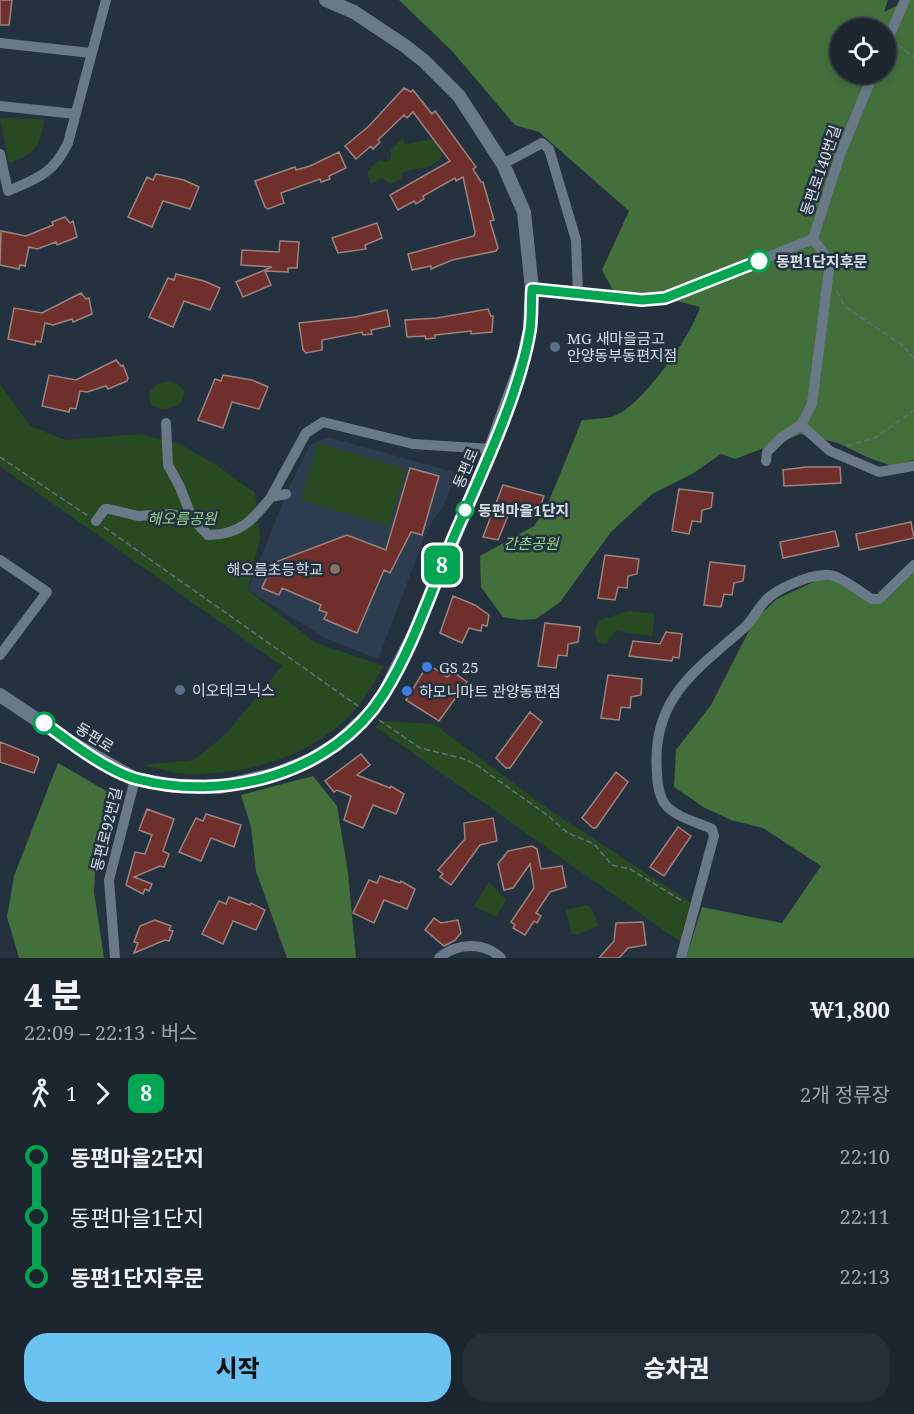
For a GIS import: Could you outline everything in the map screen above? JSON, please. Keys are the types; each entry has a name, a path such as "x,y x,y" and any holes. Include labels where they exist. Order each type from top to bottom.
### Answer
{"street":[{"path":"0,154 8,190 42,176 59,162 76,114 106,0"},
{"name":"동편로","path":"0,695 72,743 135,779 175,786 220,787 276,774 311,760 338,743 370,713 384,694 414,634 491,449 523,360 530,329 532,289 524,212 503,164 459,96 424,61 354,12 326,0"},
{"path":"896,22 905,0"},
{"path":"0,43 91,53"},
{"name":"동편로140번길","path":"532,289 642,300 665,298 813,239 840,155 869,84"},
{"path":"0,106 76,114"},
{"path":"503,164 542,143 549,149 576,240 579,294"},
{"path":"766,461 767,452 781,438 801,425 812,404 830,262 813,239"},
{"path":"166,423 168,465 180,487 192,518 208,535 238,531 256,516 271,497 306,433 311,427 323,422 412,444 491,449"},
{"path":"801,425 830,451 879,472 914,466"},
{"path":"271,497 286,494"},
{"path":"96,521 105,509 138,516 171,514 192,518"},
{"path":"0,560 47,592 0,655"},
{"path":"681,958 714,836 712,829 669,810 657,783 656,761 659,732 667,705 699,666 752,621 764,602 778,591 815,576 831,575 872,599 879,599 914,565"},
{"name":"동편로92번길","path":"115,958 108,880 135,779"},
{"path":"439,958 461,945 477,947 501,958"}],"path":[{"path":"896,48 914,57"},
{"path":"836,289 844,306 901,344 914,358"},
{"path":"830,451 875,438 914,410"},
{"path":"0,457 96,521 420,748 475,764 547,815 568,833 594,844 612,865 630,869 679,901 696,906"}],"shaded area":[{"name":"해오름초등학교","path":"328,437 457,473 444,505 429,526 378,659 325,638 248,590 286,494 310,445"}],"green space":[{"name":"간촌공원","path":"399,0 888,0 884,12 908,0 914,0 914,460 892,466 838,443 801,434 735,459 721,454 692,474 652,494 611,532 560,602 536,619 521,620 503,617 481,587 480,556 534,526 545,511 582,420 614,416 638,399 664,369 687,335 700,307 665,298 616,296 602,270 629,211 539,132 515,125 452,51"},
{"path":"0,118 44,119 41,136 35,148 25,156 9,163"},
{"path":"402,139 405,144 434,141 441,148 441,157 433,165 402,173 401,179 390,184 382,178 371,184 367,172 379,160 387,161 391,158 391,150"},
{"path":"171,381 177,383 185,392 181,403 166,409 150,404 149,393 157,384"},
{"name":"해오름공원","path":"0,384 30,426 65,440 139,434 178,443 218,466 255,493 260,537 248,590 316,643 384,666 353,712 319,740 277,760 255,766 233,771 189,774 143,765 194,760 225,735 282,666 0,466"},
{"path":"318,443 406,469 389,526 301,500"},
{"path":"914,568 914,958 686,958 702,907 782,923 821,866 763,828 731,820 705,808 674,787 676,750 711,705 755,619 777,599 824,577 837,580 874,604"},
{"path":"629,611 655,614 652,636 615,631 606,644 598,643 594,632 599,620"},
{"path":"381,721 434,724 551,811 693,904 682,943 376,727"},
{"path":"58,763 115,796 96,848 94,892 104,958 19,958 7,917 14,876"},
{"path":"313,776 337,806 348,873 356,958 287,958 256,871 251,827 241,795"},
{"path":"489,882 506,900 496,917 474,906"},
{"path":"588,905 594,913 598,926 576,935 572,934 566,910"}],"building":[{"path":"0,0 12,0 9,25 0,25"},
{"path":"404,88 411,92 413,90 432,114 435,111 476,167 473,169 483,182 494,220 490,221 498,248 496,251 452,260 431,269 431,266 412,270 408,254 474,236 475,232 463,177 456,181 455,178 423,196 424,199 416,204 414,201 398,210 390,195 450,161 413,112 407,118 404,115 378,140 380,142 373,149 371,146 356,159 345,146 369,126"},
{"path":"339,152 346,168 329,176 330,179 321,182 320,179 281,193 284,203 268,209 265,207 255,181 295,167 296,170 310,166"},
{"path":"156,174 184,180 199,187 190,209 163,201 152,227 128,217 147,177 153,180"},
{"path":"65,217 70,223 73,221 77,237 57,245 56,242 37,249 29,247 25,266 20,265 19,269 0,265 1,231 26,236 53,225 52,222"},
{"path":"377,223 382,238 365,245 366,249 338,253 332,238"},
{"path":"280,241 299,242 297,268 288,268 288,272 265,271 271,285 243,297 236,282 272,267 241,265 242,250 279,252"},
{"path":"176,274 204,281 220,288 210,310 184,301 173,327 149,317 168,278 174,280"},
{"path":"81,293 86,299 89,298 92,314 73,322 72,319 53,325 45,323 41,342 36,341 35,345 8,339 14,308 42,313"},
{"path":"488,309 493,316 492,332 471,334 471,331 435,335 435,338 426,339 425,336 407,337 405,320 437,318"},
{"path":"387,310 390,326 371,330 372,334 363,335 362,332 322,340 322,350 306,353 303,350 299,323 355,317"},
{"path":"116,360 121,366 123,365 127,381 108,389 106,386 87,392 80,391 76,409 70,408 69,412 42,406 49,375 76,380"},
{"path":"223,375 252,380 268,387 259,409 232,402 223,428 198,420 215,379 221,381"},
{"path":"840,467 841,483 784,486 783,470"},
{"path":"410,468 439,476 422,535 411,532 390,573 384,570 357,633 324,619 327,613 319,610 321,605 282,588 279,595 262,588 273,563 347,535 386,550"},
{"path":"503,485 544,496 538,514 512,506 498,540 483,537"},
{"path":"679,489 713,493 711,508 702,510 701,522 692,521 689,534 672,531"},
{"path":"911,522 914,538 859,550 856,534"},
{"path":"835,531 839,546 783,558 780,542"},
{"path":"605,555 639,559 637,574 628,576 627,588 618,587 615,600 598,598"},
{"path":"710,562 745,566 743,581 734,583 732,595 724,594 721,607 704,605"},
{"path":"453,596 475,605 489,615 487,626 482,625 481,631 469,628 462,643 440,633"},
{"path":"545,623 580,627 578,642 568,644 567,656 558,655 556,668 538,666"},
{"path":"666,632 682,634 679,658 673,657 672,661 629,656 633,641 660,644"},
{"path":"428,664 447,677 453,672 467,682 439,721 406,700"},
{"path":"608,675 642,679 641,695 631,697 630,708 621,707 619,720 601,718"},
{"path":"530,712 542,722 510,768 506,768 496,758"},
{"path":"0,742 38,757 34,773 0,762"},
{"path":"361,754 370,765 357,775 390,788 391,786 404,794 396,814 373,805 363,828 344,820 351,796 337,790 334,792 325,781"},
{"path":"616,772 628,782 596,828 593,828 582,818"},
{"path":"147,809 174,819 163,851 169,854 164,867 160,866 134,877 152,884 149,891 145,889 143,894 126,885 135,852 145,854 152,835 139,830"},
{"path":"206,814 241,825 234,847 211,838 201,861 179,852 196,818 203,821"},
{"path":"493,818 497,841 480,845 451,885 440,877 443,874 438,870 465,839 464,823"},
{"path":"678,827 691,836 664,876 650,867"},
{"path":"532,846 537,849 541,869 562,866 566,887 550,892 536,913 541,916 537,923 534,921 525,935 513,928 515,925 511,922 534,888 530,864 513,888 504,890 498,864 508,851"},
{"path":"380,876 400,883 401,881 415,889 407,909 384,900 374,923 353,913 369,880 377,883"},
{"path":"229,897 250,905 251,903 265,910 256,930 233,921 223,944 202,934 219,901 226,904"},
{"path":"434,918 441,923 458,920 461,933 454,941 444,946 425,930"},
{"path":"155,920 171,926 169,930 173,931 169,941 165,940 134,953 138,943 134,942 140,926"},
{"path":"643,922 646,945 628,948 619,958 599,958 614,941 616,923"}],"bus line":[{"name":"8","path":"44,723 99,760 135,779 196,788 243,783 276,774 311,760 338,743 357,727 384,694 414,634 487,459 523,360 530,329 532,289 642,300 665,298 759,261"}],"place":[{"name":"동편1단지후문","path":"759,261"},
{"name":"MG 새마을금고 안양동부동편지점","path":"555,347"},
{"name":"동편마을1단지","path":"465,510"},
{"name":"해오름초등학교","path":"335,569"},
{"name":"GS 25","path":"427,667"},
{"name":"이오테크닉스","path":"180,690"},
{"name":"하모니마트 관양동편점","path":"407,691"}]}
